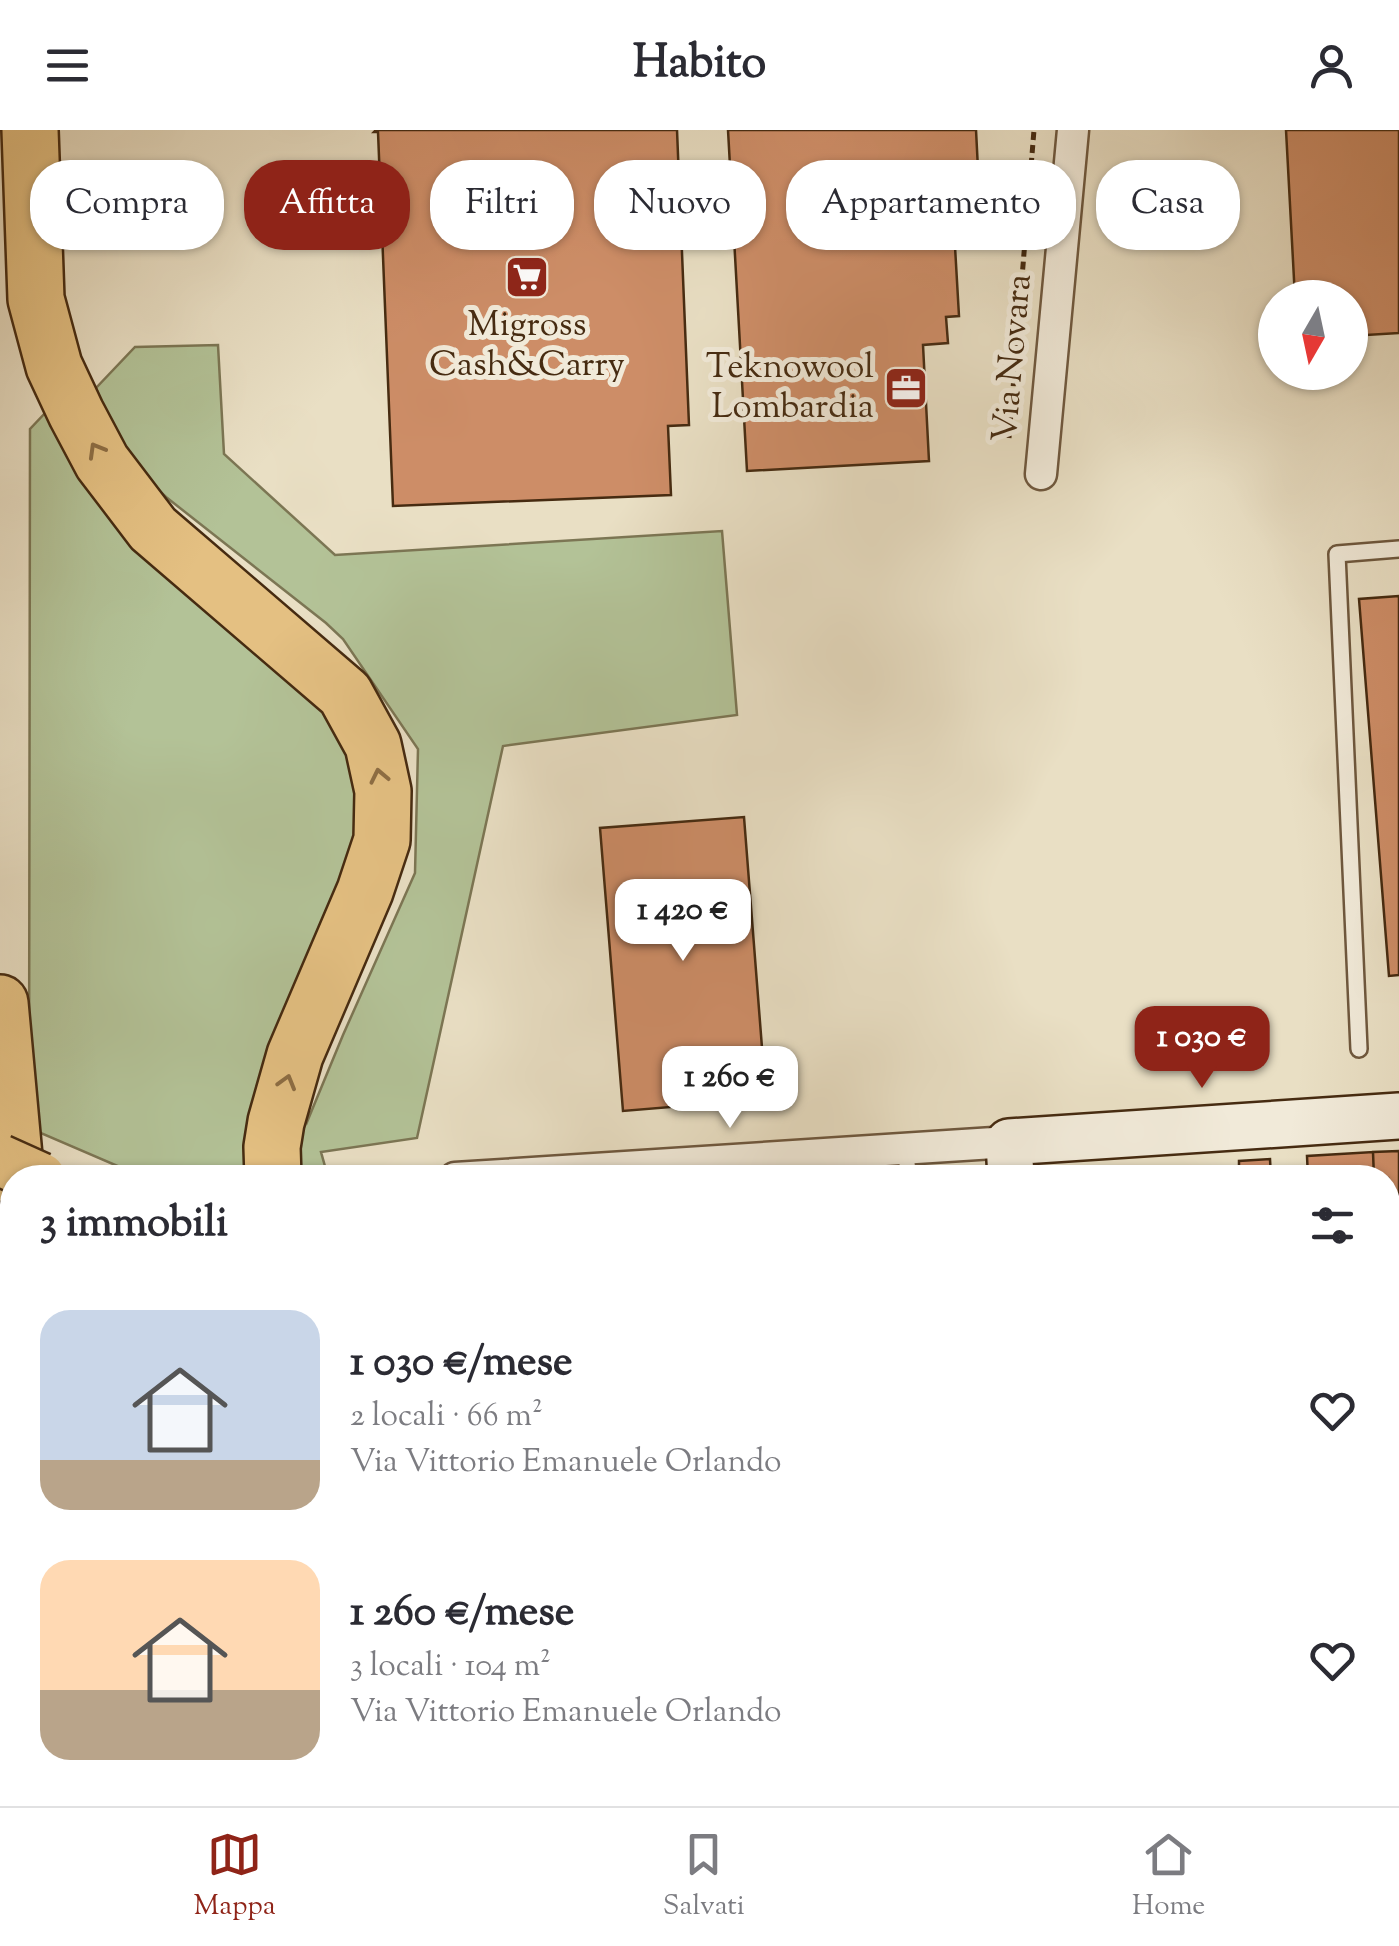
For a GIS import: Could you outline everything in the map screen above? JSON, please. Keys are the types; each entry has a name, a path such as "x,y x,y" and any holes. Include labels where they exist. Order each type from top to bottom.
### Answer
{"highway":[{"path":"30,130 36,299 54,366 102,462 153,529 346,694 373,744 383,791 382,840 365,891 295,1055 276,1122 273,1165"},
{"path":"0,1003 15,1165"}],"street":[{"name":"Via Novara","path":"1040,474 1073,130"},
{"path":"848,1165 1010,1160 1399,1116"}],"lane":[{"path":"1358,1048 1337,554 1399,549"}],"path":[{"path":"1009,438 1034,130"}],"green space":[{"path":"218,345 224,454 335,555 722,531 737,715 503,746 417,1138 321,1152 325,1165 285,1165 295,1083 307,1122 415,873 418,749 343,639 166,497 121,455 96,388 135,347"},
{"path":"47,411 291,662 355,755 360,844 255,1165 115,1165 29,1128 30,429"}],"building":[{"path":"677,130 678,160 594,160 594,250 682,250 689,425 668,426 671,495 393,506 383,250 410,250 410,160 379,160 378,132 374,132"},
{"path":"728,130 976,130 978,160 786,160 786,250 955,250 959,316 946,317 948,343 923,345 929,461 747,471 735,250 766,250 766,160 730,160"},
{"path":"1286,130 1399,130 1399,333 1368,335 1368,280 1294,280"},
{"path":"1399,596 1399,975 1389,976 1359,599"},
{"path":"744,817 766,1099 623,1111 600,828"},
{"path":"1399,1151 1399,1165 1374,1165 1373,1152"},
{"path":"1373,1152 1374,1165 1307,1165 1307,1156"},
{"path":"1270,1159 1270,1165 1239,1165 1239,1161"}],"place":[{"name":"Migross Cash&Carry","path":"527,277"},
{"name":"Teknowool Lombardia","path":"906,388"}]}
